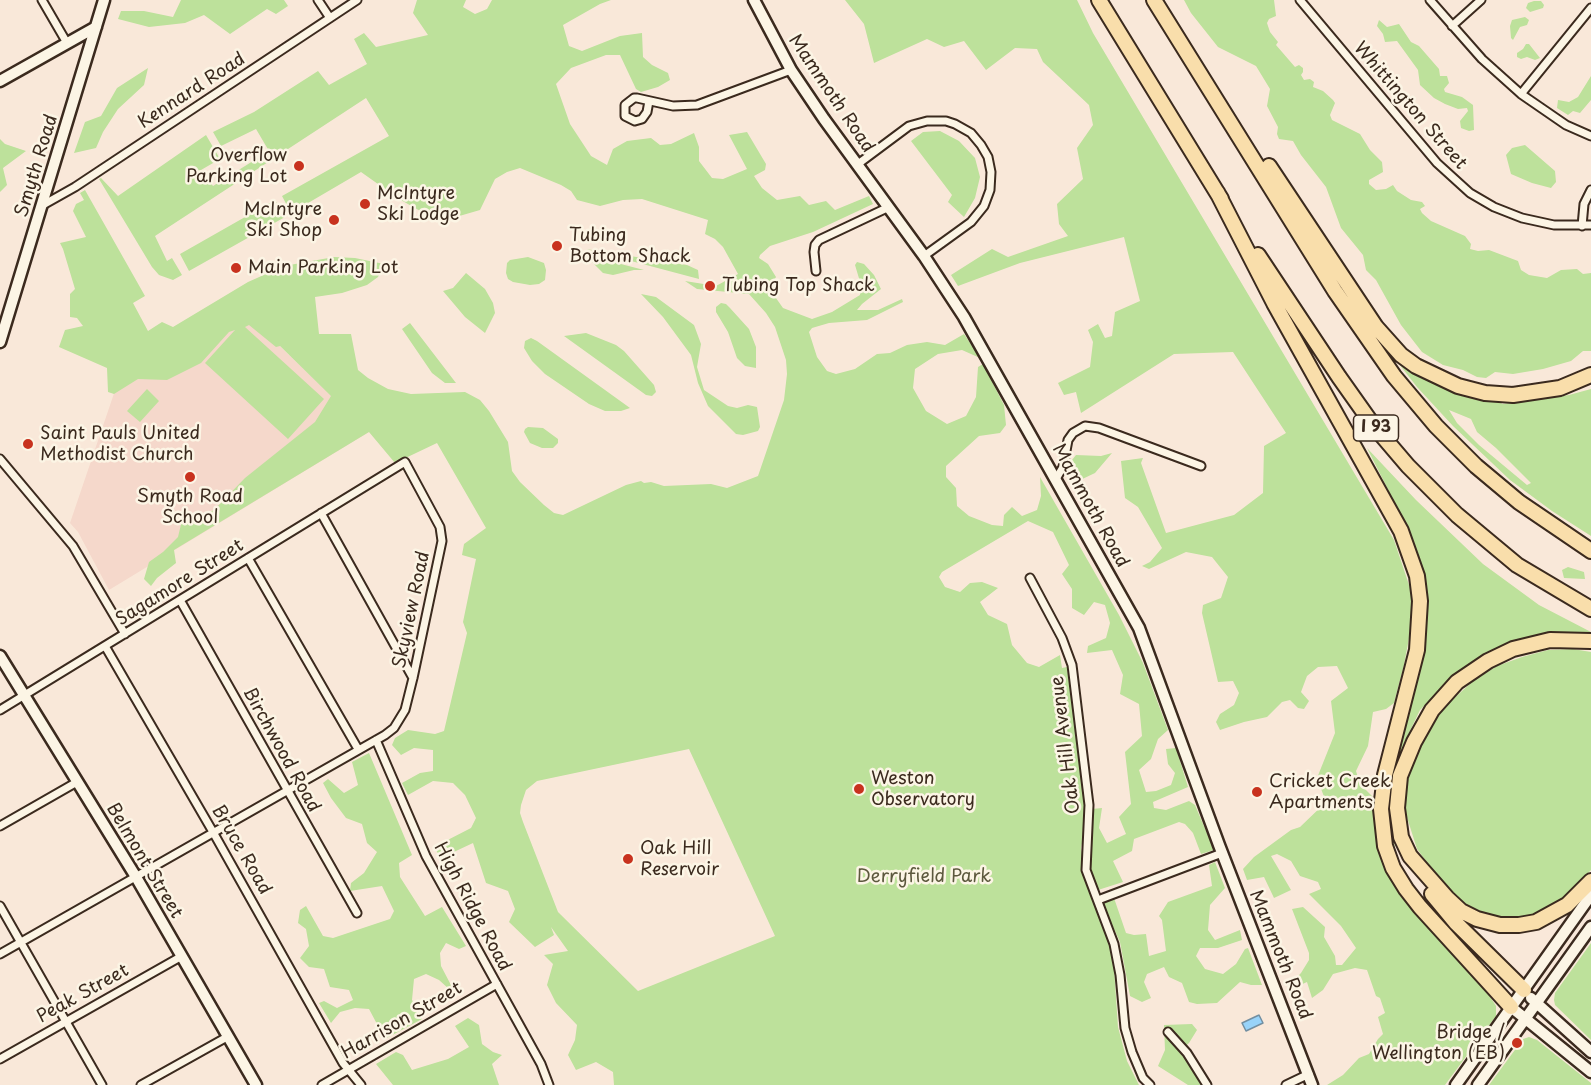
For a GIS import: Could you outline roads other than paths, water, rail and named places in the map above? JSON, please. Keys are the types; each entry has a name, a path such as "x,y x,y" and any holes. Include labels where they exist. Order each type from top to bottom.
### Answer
{"highway":[{"name":"I 93","path":"1099,0 1217,192 1373,425 1408,466 1457,515 1517,565 1591,609"},
{"name":"I 93","path":"1154,0 1341,300 1371,346 1417,405 1449,440 1504,490 1549,525 1591,552"},
{"path":"1243,141 1265,161 1376,327 1401,355 1416,366 1458,387 1485,393 1514,395 1560,388 1591,375"},
{"path":"1217,192 1274,303 1401,531 1417,576 1420,601 1417,650 1385,775 1381,809 1385,846 1393,868 1420,907 1511,1006"},
{"path":"1524,990 1449,915 1427,888 1401,837 1397,818 1400,776 1422,725 1444,695 1472,670 1514,649 1550,640 1591,641"},
{"path":"1410,856 1461,911 1477,919 1500,925 1528,924 1544,918 1567,905 1591,881"}],"main road":[{"name":"Smyth Road","path":"0,342 104,0"},
{"name":"Mammoth Road","path":"754,0 791,70 924,256 983,350 1143,636 1222,853 1313,1085"},
{"path":"0,81 96,27"},
{"name":"Belmont Street","path":"0,656 136,876 256,1085"},
{"path":"1456,1085 1591,896"},
{"path":"1478,1085 1591,927"},
{"path":"1524,990 1591,1052"},
{"path":"1511,1006 1591,1072"}],"street":[{"path":"42,0 67,43"},
{"path":"318,0 330,18"},
{"name":"Kennard Road","path":"43,205 75,187 357,0"},
{"name":"Whittington Street","path":"1300,0 1437,163 1465,189 1494,207 1522,218 1554,225 1591,225"},
{"path":"1430,0 1482,59 1521,94 1566,125 1591,136"},
{"path":"1452,26 1481,0"},
{"path":"1521,94 1591,8"},
{"path":"649,101 673,106 696,105 791,70"},
{"path":"858,164 909,126 927,121 946,121 955,124 970,133 981,145 988,157 991,172 990,190 984,206 970,222 924,256"},
{"path":"1582,226 1584,204 1591,190"},
{"path":"816,271 813,252 819,240 889,207"},
{"path":"1056,479 1063,467 1068,440 1073,433 1086,426 1099,428 1201,466"},
{"path":"0,459 73,546 125,634"},
{"name":"Sagamore Street","path":"0,710 405,462"},
{"name":"Skyview Road","path":"0,954 390,732 398,723 405,710 413,678 442,536 433,512 405,462"},
{"path":"321,513 413,678"},
{"path":"248,558 358,749"},
{"name":"Oak Hill Avenue","path":"1030,578 1062,638 1072,665 1089,805 1090,821 1085,865 1118,960 1127,1036 1138,1068 1150,1085"},
{"name":"Birchwood Road","path":"180,600 357,913"},
{"name":"Bruce Road","path":"105,646 349,1069 361,1085"},
{"name":"High Ridge Road","path":"376,740 426,856 542,1064 549,1085"},
{"path":"0,826 77,782"},
{"path":"1098,900 1222,853"},
{"path":"0,906 102,1085"},
{"name":"Peak Street","path":"0,1059 182,956"},
{"name":"Harrison Street","path":"322,1085 497,984"},
{"path":"1168,1032 1187,1053 1207,1085"},
{"path":"141,1085 227,1036"},
{"path":"1286,1085 1309,1074"}],"water":[{"path":"1259,1015 1263,1023 1246,1031 1242,1023"}],"place":[{"name":"Overflow Parking Lot","path":"299,166"},
{"name":"McIntyre Ski Lodge","path":"365,204"},
{"name":"McIntyre Ski Shop","path":"334,220"},
{"name":"Tubing Bottom Shack","path":"557,246"},
{"name":"Main Parking Lot","path":"236,268"},
{"name":"Tubing Top Shack","path":"710,286"},
{"name":"Saint Pauls United Methodist Church","path":"28,444"},
{"name":"Smyth Road School","path":"190,477"},
{"name":"Weston Observatory","path":"859,789"},
{"name":"Cricket Creek Apartments","path":"1257,792"},
{"name":"Oak Hill Reservoir","path":"628,859"},
{"name":"Bridge / Wellington (EB)","path":"1517,1043"}],"park label":[{"name":"Derryfield Park","path":"924,877"}]}
